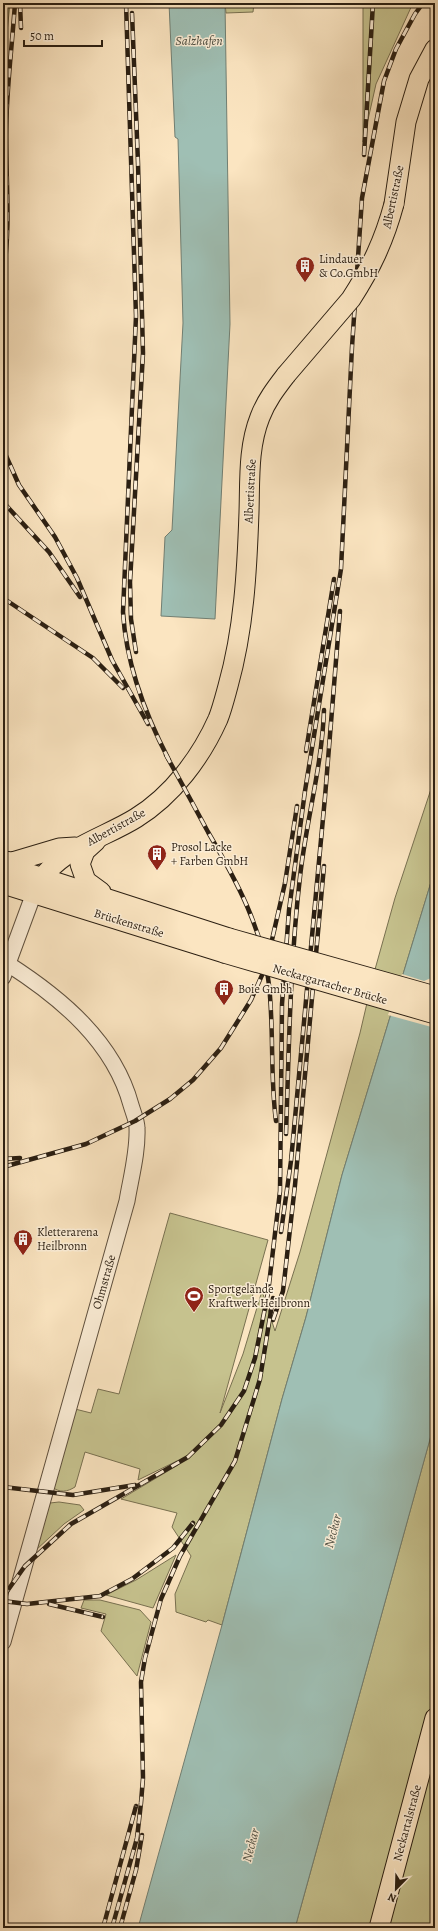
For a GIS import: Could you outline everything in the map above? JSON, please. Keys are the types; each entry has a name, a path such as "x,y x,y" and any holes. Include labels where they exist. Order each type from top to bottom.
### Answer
{"main road":[{"name":"Albertistraße","path":"34,893 43,876 56,862 137,817 161,800 196,758 219,717 236,658 243,615 253,445 259,417 269,398 286,375 351,299 379,251 394,204 408,115 419,78 435,49"},
{"path":"101,836 85,851 80,864 86,881 110,899"},
{"path":"3,861 12,862 59,848 81,847"},
{"name":"Brückenstraße","path":"3,865 43,876 110,899 227,945"},
{"name":"Brückenstraße","path":"3,884 227,945"},
{"name":"Neckargartacher Brücke","path":"227,945 435,996"},
{"name":"Neckargartacher Brücke","path":"227,945 435,1014"},
{"name":"Neckartalstraße","path":"379,1928 435,1718"}],"street":[{"path":"6,970 34,893"},
{"name":"Ohmstraße","path":"3,1642 127,1201 134,1161 137,1127 126,1086 108,1053 76,1016 47,990 6,970"}],"shaded area":[{"path":"3,3 10,3 3,72"},
{"path":"225,3 254,3 253,12 226,13"},
{"path":"363,3 413,3 376,84 363,142"},
{"path":"435,777 435,869 342,1175 306,1317 282,1399 222,1625 208,1620 206,1622 176,1612 175,1594 191,1556 172,1527 177,1513 121,1499 178,1465 177,1461 138,1480 140,1469 85,1452 75,1487 64,1491 52,1487 75,1409 91,1413 98,1389 119,1394 170,1213 268,1240 220,1413 243,1354 262,1291 275,1331 300,1252 395,898"},
{"path":"435,1421 435,1928 295,1928 423,1464"},
{"path":"59,1502 80,1505 84,1510 64,1524 35,1551 50,1503"},
{"path":"176,1555 153,1608 106,1595 136,1580"},
{"path":"84,1600 100,1600 140,1610 151,1622 137,1676 101,1631 106,1614 81,1608"}],"water":[{"name":"Salzhafen","path":"169,3 225,3 230,324 215,619 161,616 165,537 172,530 183,323 178,139 175,137"},
{"name":"Neckar","path":"435,869 435,1421 295,1928 138,1928 222,1625 282,1399 306,1317 342,1175"}],"pier":[{"path":"402,974 424,981 431,978 435,984 435,1028 388,1015"}],"railway":[{"path":"3,275 7,240 8,206 6,137 7,103 15,3"},
{"path":"20,3 21,28"},
{"path":"126,3 136,316 123,612 128,651 138,688 152,725 169,760"},
{"path":"364,155 373,3"},
{"path":"3,1597 25,1566 71,1524 188,1457 221,1425 244,1391 255,1358 268,1293 280,1191 282,1004 289,910 305,791 341,569 352,347 362,198 384,81 396,49 415,14 423,3"},
{"path":"132,13 143,353 130,582 131,619 136,652"},
{"path":"3,449 19,485 55,537 77,578 112,660 148,724"},
{"path":"3,502 49,552 80,597"},
{"path":"306,751 334,579"},
{"path":"3,598 93,658 123,688"},
{"path":"281,1232 291,1161 325,797 340,611"},
{"path":"286,1134 290,1006 294,941 303,856 317,773 323,731 324,710"},
{"path":"166,755 238,887 247,906 261,944 269,985 273,1087 276,1121"},
{"path":"3,1167 86,1144 135,1121 170,1099 193,1080 221,1048 251,1000 266,966 285,883 297,806"},
{"path":"273,1320 283,1291 295,1185 324,866"},
{"path":"3,1159 20,1158"},
{"path":"112,1928 137,1838 143,1778 141,1682 145,1658 161,1599 180,1556 235,1461 260,1379 273,1298"},
{"path":"3,1487 73,1495 135,1485"},
{"path":"3,1601 27,1604 100,1596 132,1579 173,1548 193,1523"},
{"path":"49,1604 103,1617"},
{"path":"103,1928 136,1806"},
{"path":"120,1928 136,1870 142,1835"}],"place":[{"name":"Lindauer & Co.GmbH","path":"305,283"},
{"name":"Prosol Lacke + Farben GmbH","path":"157,871"},
{"name":"Boie Gmbh","path":"224,1006"},
{"name":"Kletterarena Heilbronn","path":"23,1256"},
{"name":"Sportgelände Kraftwerk Heilbronn","path":"194,1313"}]}
